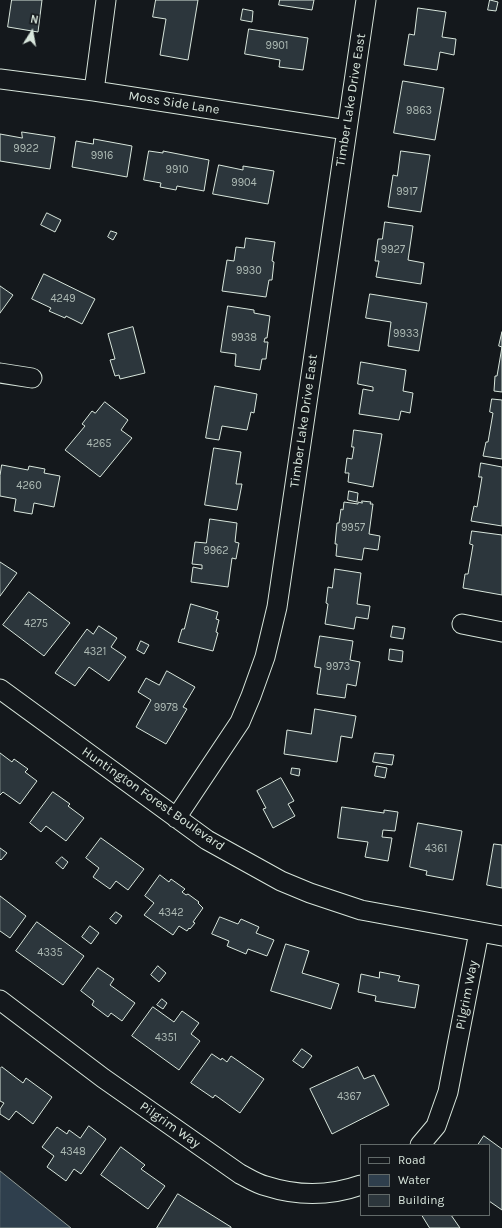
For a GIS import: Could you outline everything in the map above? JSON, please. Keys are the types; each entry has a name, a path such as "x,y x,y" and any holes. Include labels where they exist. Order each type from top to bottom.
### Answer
{"street":[{"path":"94,91 106,0"},
{"name":"Timber Lake Drive East","path":"176,818 240,722 251,696 264,657 275,614 366,0"},
{"name":"Moss Side Lane","path":"0,79 94,91 347,130"},
{"path":"0,372 32,378"},
{"path":"462,624 502,632"},
{"name":"Huntington Forest Boulevard","path":"0,689 208,840 281,881 310,894 361,910 502,936"},
{"name":"Pilgrim Way","path":"421,1144 436,1126 448,1092 479,932"},
{"name":"Pilgrim Way","path":"0,1000 103,1078 240,1174 264,1186 290,1192 315,1194 345,1191 360,1185"}],"water":[{"path":"0,1171 71,1228 0,1228"}],"building":[{"path":"12,0 42,0 38,32 8,27"},
{"path":"156,0 198,0 188,60 160,55 166,19 153,17"},
{"path":"280,0 314,0 312,10 279,5"},
{"path":"490,0 498,2 496,11 488,10"},
{"path":"418,8 446,12 442,37 456,39 454,55 440,52 437,70 404,65 409,34 414,35"},
{"path":"243,9 253,11 252,22 241,20"},
{"path":"249,29 308,38 303,70 279,67 280,60 245,54"},
{"path":"403,81 444,88 435,140 394,133"},
{"path":"22,132 55,137 50,169 0,161 0,134 22,138"},
{"path":"94,139 132,146 127,177 72,167 76,141 93,144"},
{"path":"149,151 163,153 163,151 209,160 204,191 177,186 176,190 160,187 161,183 144,180"},
{"path":"401,151 430,155 421,212 388,207 393,175 397,176"},
{"path":"219,165 243,170 243,166 274,171 268,204 213,194"},
{"path":"47,213 61,220 55,232 41,225"},
{"path":"385,222 413,226 408,260 424,263 421,284 376,277 379,261 375,261 378,239 382,239"},
{"path":"111,231 117,233 113,240 108,237"},
{"path":"246,238 275,242 272,261 274,262 272,280 269,280 266,297 222,291 227,260 234,261 236,247 244,248"},
{"path":"44,274 95,299 82,324 66,316 65,318 49,311 51,308 32,299"},
{"path":"0,286 13,295 0,313"},
{"path":"370,294 427,303 419,351 388,346 391,322 366,318"},
{"path":"228,306 254,310 254,313 270,316 267,338 265,338 264,342 268,342 266,359 262,359 260,370 235,366 236,354 221,352"},
{"path":"133,327 145,373 120,379 119,375 115,376 110,360 115,359 108,334"},
{"path":"502,332 502,347 499,346"},
{"path":"502,347 502,392 494,391 495,376 497,376"},
{"path":"361,362 406,370 403,391 413,393 410,413 401,411 399,420 359,414 363,389 373,391 373,387 358,384"},
{"path":"215,386 257,394 254,413 251,412 247,430 222,426 219,440 206,438"},
{"path":"492,399 502,400 502,459 483,456 486,442 488,442 493,413 490,412"},
{"path":"105,402 128,420 121,430 132,438 100,477 65,450 85,426 82,424 92,411 95,413"},
{"path":"354,430 382,434 373,487 348,482 349,473 345,473 347,458 352,459"},
{"path":"214,448 241,452 236,484 242,484 237,510 205,505"},
{"path":"481,463 502,467 502,526 471,521 474,506 477,507 482,477 479,477"},
{"path":"2,465 28,470 29,466 45,469 44,473 60,476 54,507 34,503 32,514 14,511 16,499 0,496 0,476"},
{"path":"349,491 358,493 357,502 348,500"},
{"path":"362,501 371,502 370,504 373,504 369,534 380,536 378,550 364,548 362,560 336,556 337,544 335,544 337,523 339,523 341,509 343,510 344,502 358,504 358,502 362,503"},
{"path":"210,519 237,523 235,542 239,543 236,559 232,558 228,587 191,582 193,567 202,569 202,565 192,564 195,542 206,543"},
{"path":"472,531 502,535 502,595 463,588 465,574 468,574 473,545 470,544"},
{"path":"0,562 17,573 0,596"},
{"path":"335,569 361,573 357,604 370,606 368,619 356,617 354,629 325,624 328,604 326,603 328,587 332,588"},
{"path":"29,592 70,623 44,656 3,625"},
{"path":"191,604 218,612 216,619 219,620 216,632 218,633 213,651 178,642 182,629 184,629"},
{"path":"99,626 117,638 111,647 126,657 109,681 89,667 75,686 55,673 87,629 93,634"},
{"path":"393,626 405,628 403,639 391,637"},
{"path":"320,636 353,641 350,660 360,662 356,686 347,684 345,698 317,694 321,668 315,667"},
{"path":"141,641 149,645 144,654 137,650"},
{"path":"390,649 403,651 402,662 389,660"},
{"path":"167,671 195,687 183,707 187,709 166,744 136,727 151,700 138,692 146,678 159,685"},
{"path":"315,709 356,716 352,738 341,736 337,762 284,754 287,730 311,734"},
{"path":"0,753 12,762 14,759 28,769 25,772 37,781 20,804 3,792 0,795"},
{"path":"375,753 394,755 392,765 373,762"},
{"path":"377,766 387,768 385,778 375,776"},
{"path":"292,768 300,769 299,776 291,774"},
{"path":"281,778 294,801 288,804 295,816 273,828 263,809 266,808 257,791"},
{"path":"53,792 70,804 68,806 84,818 66,841 46,826 41,832 30,823"},
{"path":"342,807 384,813 384,810 398,812 395,831 383,830 382,837 392,838 388,861 365,857 368,842 338,838"},
{"path":"418,823 462,831 453,880 426,875 427,871 410,867"},
{"path":"101,838 144,869 128,890 116,881 110,889 93,877 99,868 86,858"},
{"path":"494,844 502,845 502,888 487,885"},
{"path":"0,848 7,853 1,860 0,859"},
{"path":"62,857 68,862 63,869 56,863"},
{"path":"160,875 169,882 171,879 185,889 182,892 186,895 188,894 199,902 198,903 203,908 193,922 195,923 187,931 179,926 173,935 144,915 154,903 145,896"},
{"path":"0,896 26,916 10,938 0,931"},
{"path":"116,912 122,916 116,924 110,919"},
{"path":"220,917 238,924 241,919 259,927 256,933 274,940 267,956 248,949 246,954 227,946 229,941 212,934"},
{"path":"37,922 84,956 63,985 16,951"},
{"path":"90,926 99,933 91,944 82,937"},
{"path":"286,944 309,951 302,973 339,984 331,1009 271,991"},
{"path":"158,966 166,973 159,982 151,975"},
{"path":"98,968 114,979 110,985 135,1003 122,1021 111,1013 108,1017 92,1005 94,1001 81,991"},
{"path":"380,972 400,976 398,981 419,985 415,1008 375,1001 376,996 358,992 361,974 379,978"},
{"path":"162,999 167,1003 163,1009 157,1005"},
{"path":"153,1007 174,1022 182,1011 199,1023 191,1034 200,1041 179,1070 132,1036"},
{"path":"302,1049 312,1056 303,1068 293,1061"},
{"path":"212,1054 227,1062 231,1056 264,1079 240,1113 215,1095 213,1098 191,1083"},
{"path":"2,1067 23,1083 26,1078 52,1097 33,1124 16,1111 9,1120 0,1114 0,1109 4,1103 0,1101 0,1069"},
{"path":"358,1067 364,1079 374,1075 389,1105 332,1134 310,1089"},
{"path":"89,1126 106,1139 81,1174 74,1169 66,1181 47,1167 54,1156 42,1147 57,1127 67,1134 69,1130 80,1138"},
{"path":"484,1136 502,1149 502,1210 490,1202 490,1144 479,1144"},
{"path":"121,1147 145,1165 141,1169 165,1186 148,1209 101,1175"},
{"path":"178,1194 231,1227 231,1228 157,1228"},
{"path":"423,1216 452,1216 460,1228 430,1228"}]}
